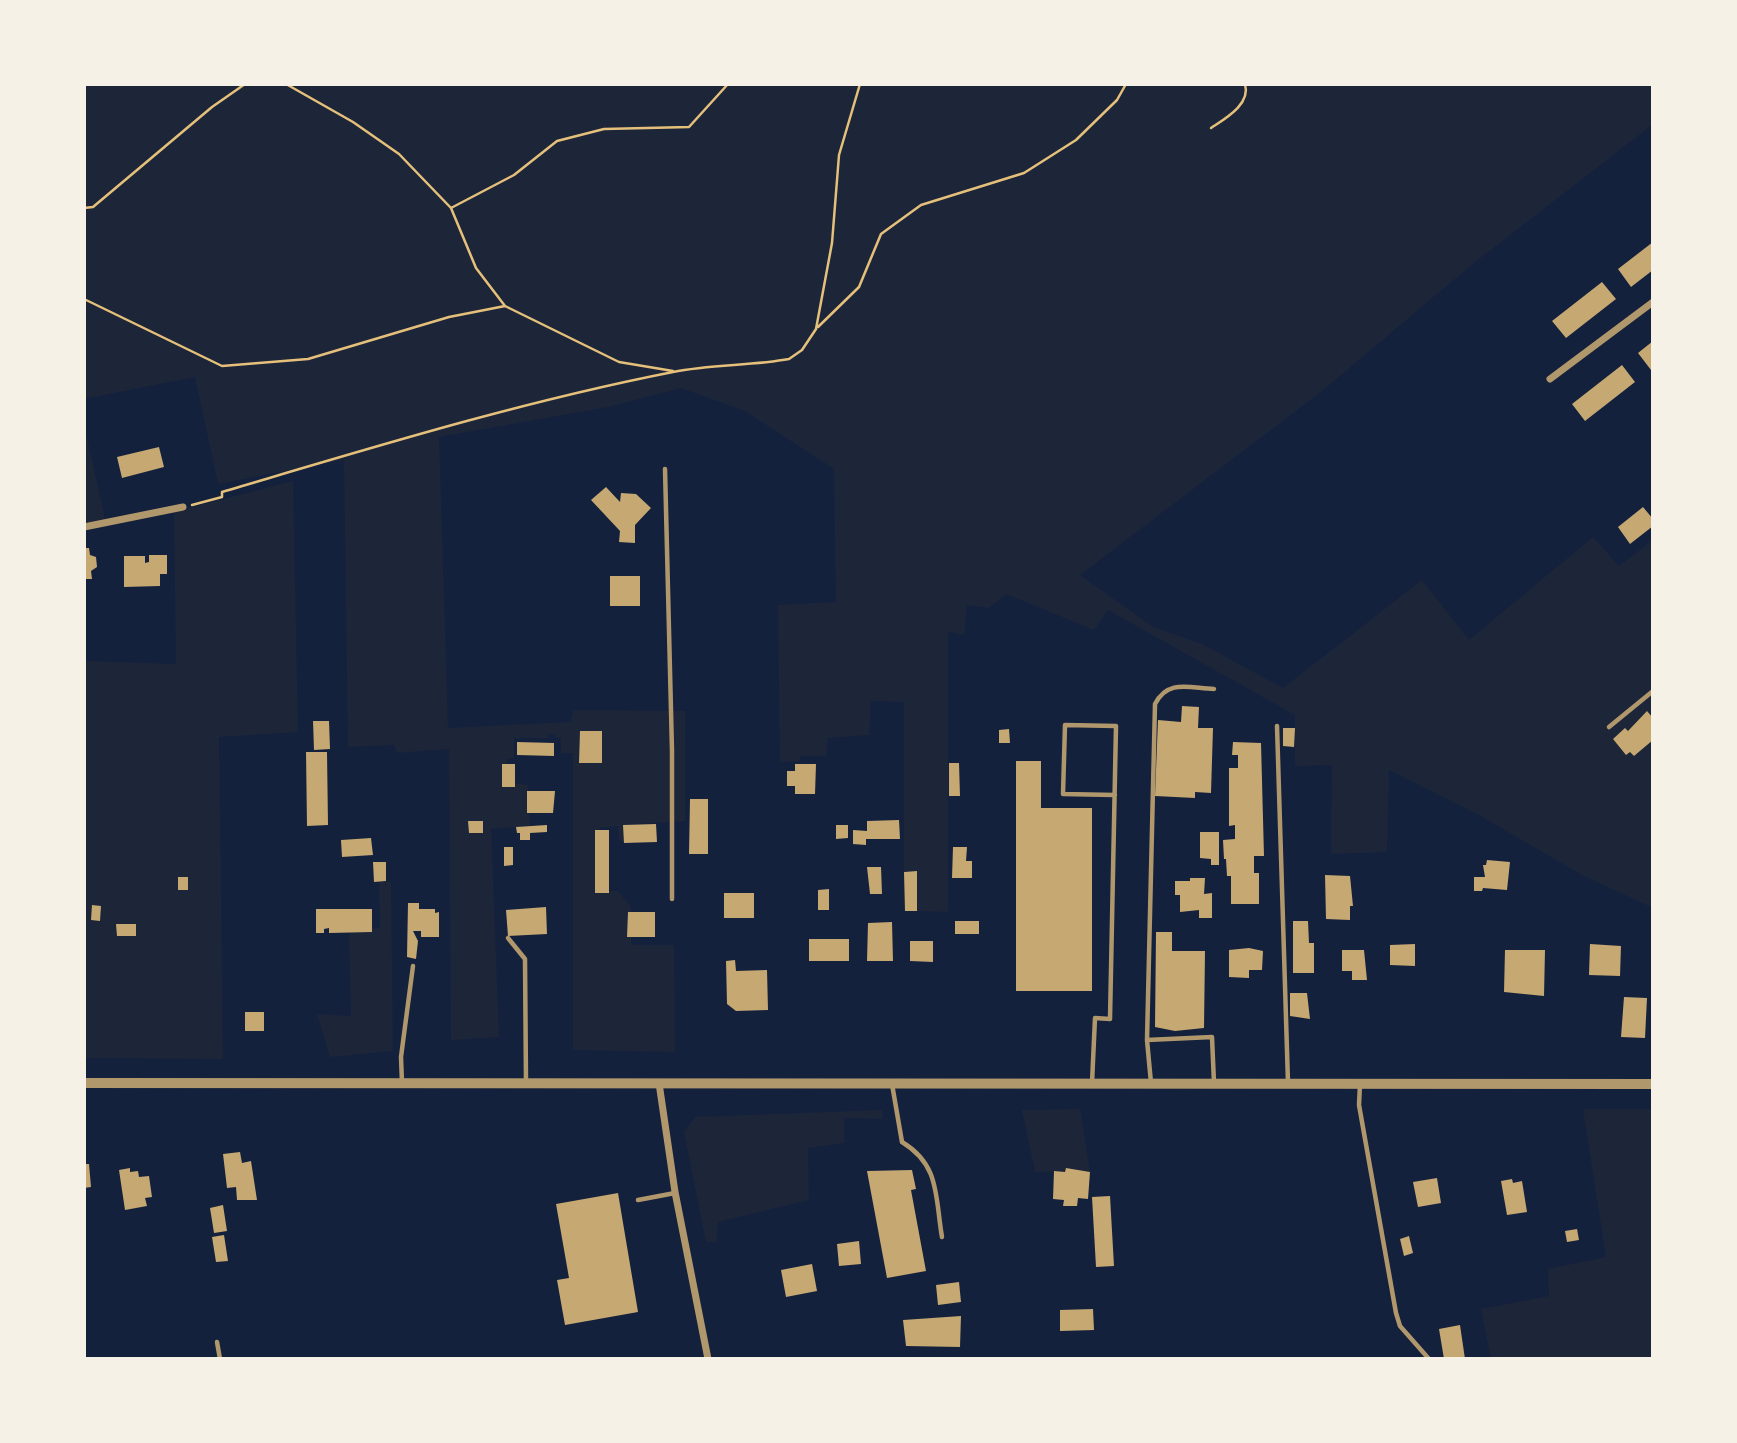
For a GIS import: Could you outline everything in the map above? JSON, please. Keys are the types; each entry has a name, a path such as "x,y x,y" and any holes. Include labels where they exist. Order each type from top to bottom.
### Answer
{"street":[{"path":"1550,379 1653,302"},
{"path":"84,527 183,507"},
{"path":"84,1083 1653,1084"},
{"path":"659,1083 675,1192 708,1359"}],"lane":[{"path":"665,470 672,751 672,899"},
{"path":"1151,1083 1147,1040 1155,704 1162,691 1171,687 1214,689"},
{"path":"1609,727 1653,691"},
{"path":"1092,1083 1095,1018 1110,1019 1115,795 1116,726 1065,725 1063,794 1115,795"},
{"path":"1277,726 1289,1083"},
{"path":"508,937 525,959 526,1083"},
{"path":"402,1084 401,1056 412,966"},
{"path":"1147,1040 1212,1037 1214,1084"},
{"path":"892,1083 902,1142 919,1153 929,1165 942,1237"},
{"path":"1360,1084 1359,1105 1396,1312 1400,1326 1429,1359"},
{"path":"638,1199 675,1192"},
{"path":"217,1342 220,1359"}],"path":[{"path":"84,208 93,207 202,115 245,84"},
{"path":"286,84 353,122 399,154 452,208 475,268 505,306 619,362 675,371"},
{"path":"452,208 514,175 557,141 604,129 689,127 728,84"},
{"path":"816,329 832,243 839,155 860,84"},
{"path":"183,507 222,497 222,492 433,429 675,371 789,359 802,350 816,329 859,287 881,234 921,205 1024,173 1076,140 1117,100 1126,84"},
{"path":"1211,128 1241,104 1247,94 1245,84"},
{"path":"84,299 222,366 308,359 449,317 505,306"}],"shaded area":[{"path":"84,84 1653,84 1653,124 1474,263 1322,391 1080,575 1153,627 1202,644 1283,688 1422,580 1469,640 1593,537 1619,566 1653,540 1653,908 1582,875 1479,815 1389,770 1387,852 1331,854 1332,765 1295,766 1295,715 1108,610 1094,630 1006,594 989,608 967,605 964,635 948,632 948,912 917,911 916,871 904,872 904,702 871,701 869,735 828,738 826,756 800,756 800,761 780,762 778,605 836,602 834,469 745,411 681,388 608,407 439,437 448,728 571,722 573,710 685,711 685,821 624,825 624,843 619,840 618,826 599,828 602,891 618,891 631,907 631,945 674,945 675,1052 573,1050 573,753 561,753 561,738 555,737 555,734 548,734 548,738 514,738 514,758 507,759 507,782 528,785 530,826 491,829 499,1037 451,1040 449,749 397,753 394,745 348,747 344,460 218,484 195,377 84,399"},
{"path":"84,425 107,527 84,530"},
{"path":"293,481 298,732 219,737 223,1059 84,1058 84,661 176,664 174,512"},
{"path":"379,882 391,882 393,1051 330,1057 317,1014 351,1016 349,929 380,928"},
{"path":"1080,1109 1090,1172 1066,1168 1065,1172 1035,1172 1022,1110"},
{"path":"1583,1109 1653,1109 1653,1359 1491,1359 1481,1309 1549,1296 1548,1269 1606,1257"},
{"path":"882,1110 883,1119 844,1118 844,1143 808,1148 809,1200 718,1222 716,1242 706,1242 684,1132 695,1117"}],"building":[{"path":"1653,242 1653,270 1631,287 1618,269"},
{"path":"1602,282 1616,299 1566,338 1552,321"},
{"path":"1653,341 1653,368 1651,370 1638,353"},
{"path":"1622,365 1635,382 1585,421 1572,404"},
{"path":"159,447 164,467 122,478 117,457"},
{"path":"606,487 620,502 621,493 636,494 651,508 635,525 635,543 619,542 620,531 591,500"},
{"path":"1643,507 1653,519 1653,526 1630,544 1618,527"},
{"path":"84,548 89,548 90,555 96,557 97,567 91,571 92,579 84,579"},
{"path":"149,555 167,555 167,574 160,574 160,586 124,587 124,556 145,556 145,563 149,562"},
{"path":"610,576 640,576 640,606 610,606"},
{"path":"1182,706 1199,707 1198,728 1213,728 1211,793 1195,792 1195,798 1155,796 1158,720 1181,722"},
{"path":"1647,711 1653,718 1653,740 1634,756 1630,752 1626,755 1613,739 1625,728 1628,731"},
{"path":"313,721 329,721 330,749 314,750"},
{"path":"1283,728 1295,728 1294,747 1283,746"},
{"path":"1009,729 1010,743 999,743 999,730"},
{"path":"580,731 602,731 602,763 579,763"},
{"path":"517,742 554,743 554,756 517,755"},
{"path":"1233,742 1261,743 1264,856 1254,856 1254,873 1259,873 1259,904 1231,904 1231,876 1227,876 1223,840 1235,839 1235,825 1229,826 1229,768 1238,768 1238,755 1232,755"},
{"path":"306,752 327,752 328,825 307,826"},
{"path":"1016,761 1041,761 1041,808 1092,808 1092,991 1016,991"},
{"path":"949,763 959,763 960,796 949,796"},
{"path":"502,764 515,764 515,787 502,787"},
{"path":"795,764 816,764 815,794 795,794 795,786 787,786 787,771 795,771"},
{"path":"527,791 555,791 553,813 527,813"},
{"path":"690,799 708,799 708,854 689,854"},
{"path":"899,820 900,839 866,839 866,845 853,844 853,830 867,831 867,821"},
{"path":"468,821 483,821 483,833 469,833"},
{"path":"656,824 657,842 624,843 623,825"},
{"path":"547,825 547,832 530,833 530,840 520,840 516,827"},
{"path":"836,825 848,825 848,838 836,839"},
{"path":"595,830 609,830 609,893 595,893"},
{"path":"1200,832 1219,832 1219,865 1211,865 1211,859 1200,858"},
{"path":"371,838 373,855 342,857 341,840"},
{"path":"504,847 513,847 513,865 504,866"},
{"path":"953,847 967,847 966,861 972,861 972,878 952,878"},
{"path":"1487,860 1510,862 1507,890 1483,888 1482,891 1474,891 1474,877 1485,877 1483,865 1486,865"},
{"path":"373,862 386,862 386,881 374,882"},
{"path":"867,867 881,867 882,894 870,894"},
{"path":"917,871 917,911 905,911 904,872"},
{"path":"1325,875 1350,876 1353,906 1350,906 1350,920 1326,919"},
{"path":"178,877 188,877 188,890 178,890"},
{"path":"1190,878 1205,878 1204,894 1212,893 1212,918 1199,918 1199,910 1180,912 1180,895 1175,895 1175,881 1190,881"},
{"path":"829,889 829,910 818,910 818,890"},
{"path":"724,893 754,893 754,918 724,918"},
{"path":"408,903 419,903 419,909 435,909 435,913 439,912 439,937 421,937 421,931 413,931 418,941 416,959 407,957"},
{"path":"92,905 101,906 100,921 91,920"},
{"path":"546,907 547,934 508,936 506,910"},
{"path":"316,909 372,909 372,932 329,933 329,928 324,929 324,933 316,933"},
{"path":"628,912 655,912 655,937 627,937"},
{"path":"955,921 979,921 979,934 955,934"},
{"path":"1293,921 1308,921 1309,943 1314,943 1314,973 1293,973"},
{"path":"892,922 893,961 867,961 868,923"},
{"path":"116,924 136,924 136,936 117,936"},
{"path":"1156,932 1172,932 1172,951 1205,951 1204,1028 1175,1031 1155,1027"},
{"path":"809,939 849,939 849,961 809,961"},
{"path":"910,941 933,941 933,962 910,961"},
{"path":"1415,944 1415,966 1390,965 1390,945"},
{"path":"1590,944 1621,946 1620,976 1589,975"},
{"path":"1249,948 1263,951 1262,970 1249,970 1249,978 1229,977 1229,950"},
{"path":"1342,950 1364,950 1367,980 1352,980 1352,971 1342,971"},
{"path":"1505,950 1545,950 1544,996 1504,992"},
{"path":"735,960 736,971 767,970 768,1010 736,1011 727,1004 726,961"},
{"path":"1290,993 1307,993 1310,1019 1290,1016"},
{"path":"1624,997 1647,998 1645,1038 1621,1037"},
{"path":"245,1012 264,1012 264,1031 245,1031"},
{"path":"240,1152 242,1163 251,1161 257,1200 237,1200 236,1187 227,1188 223,1154"},
{"path":"84,1164 89,1164 91,1187 84,1188"},
{"path":"130,1168 130,1172 138,1171 139,1177 149,1176 152,1197 145,1198 147,1206 125,1210 119,1170"},
{"path":"1066,1168 1090,1172 1088,1199 1078,1198 1077,1206 1063,1206 1064,1200 1053,1199 1054,1171 1065,1172"},
{"path":"912,1170 916,1189 911,1190 926,1271 887,1278 867,1171"},
{"path":"1437,1178 1441,1203 1418,1207 1413,1182"},
{"path":"1512,1179 1513,1183 1522,1181 1527,1212 1507,1215 1501,1181"},
{"path":"618,1193 638,1312 565,1325 557,1280 569,1278 556,1204"},
{"path":"1110,1196 1114,1266 1096,1267 1092,1197"},
{"path":"223,1205 227,1231 214,1233 210,1208"},
{"path":"1577,1229 1579,1240 1567,1242 1565,1231"},
{"path":"224,1235 228,1261 216,1262 212,1237"},
{"path":"1409,1236 1413,1253 1404,1256 1400,1239"},
{"path":"859,1241 861,1264 839,1266 837,1244"},
{"path":"812,1264 817,1291 786,1297 781,1270"},
{"path":"959,1282 961,1302 938,1305 936,1285"},
{"path":"1093,1309 1094,1330 1060,1331 1060,1310"},
{"path":"961,1316 960,1347 906,1346 903,1320"},
{"path":"1460,1325 1465,1359 1444,1359 1439,1329"}]}
